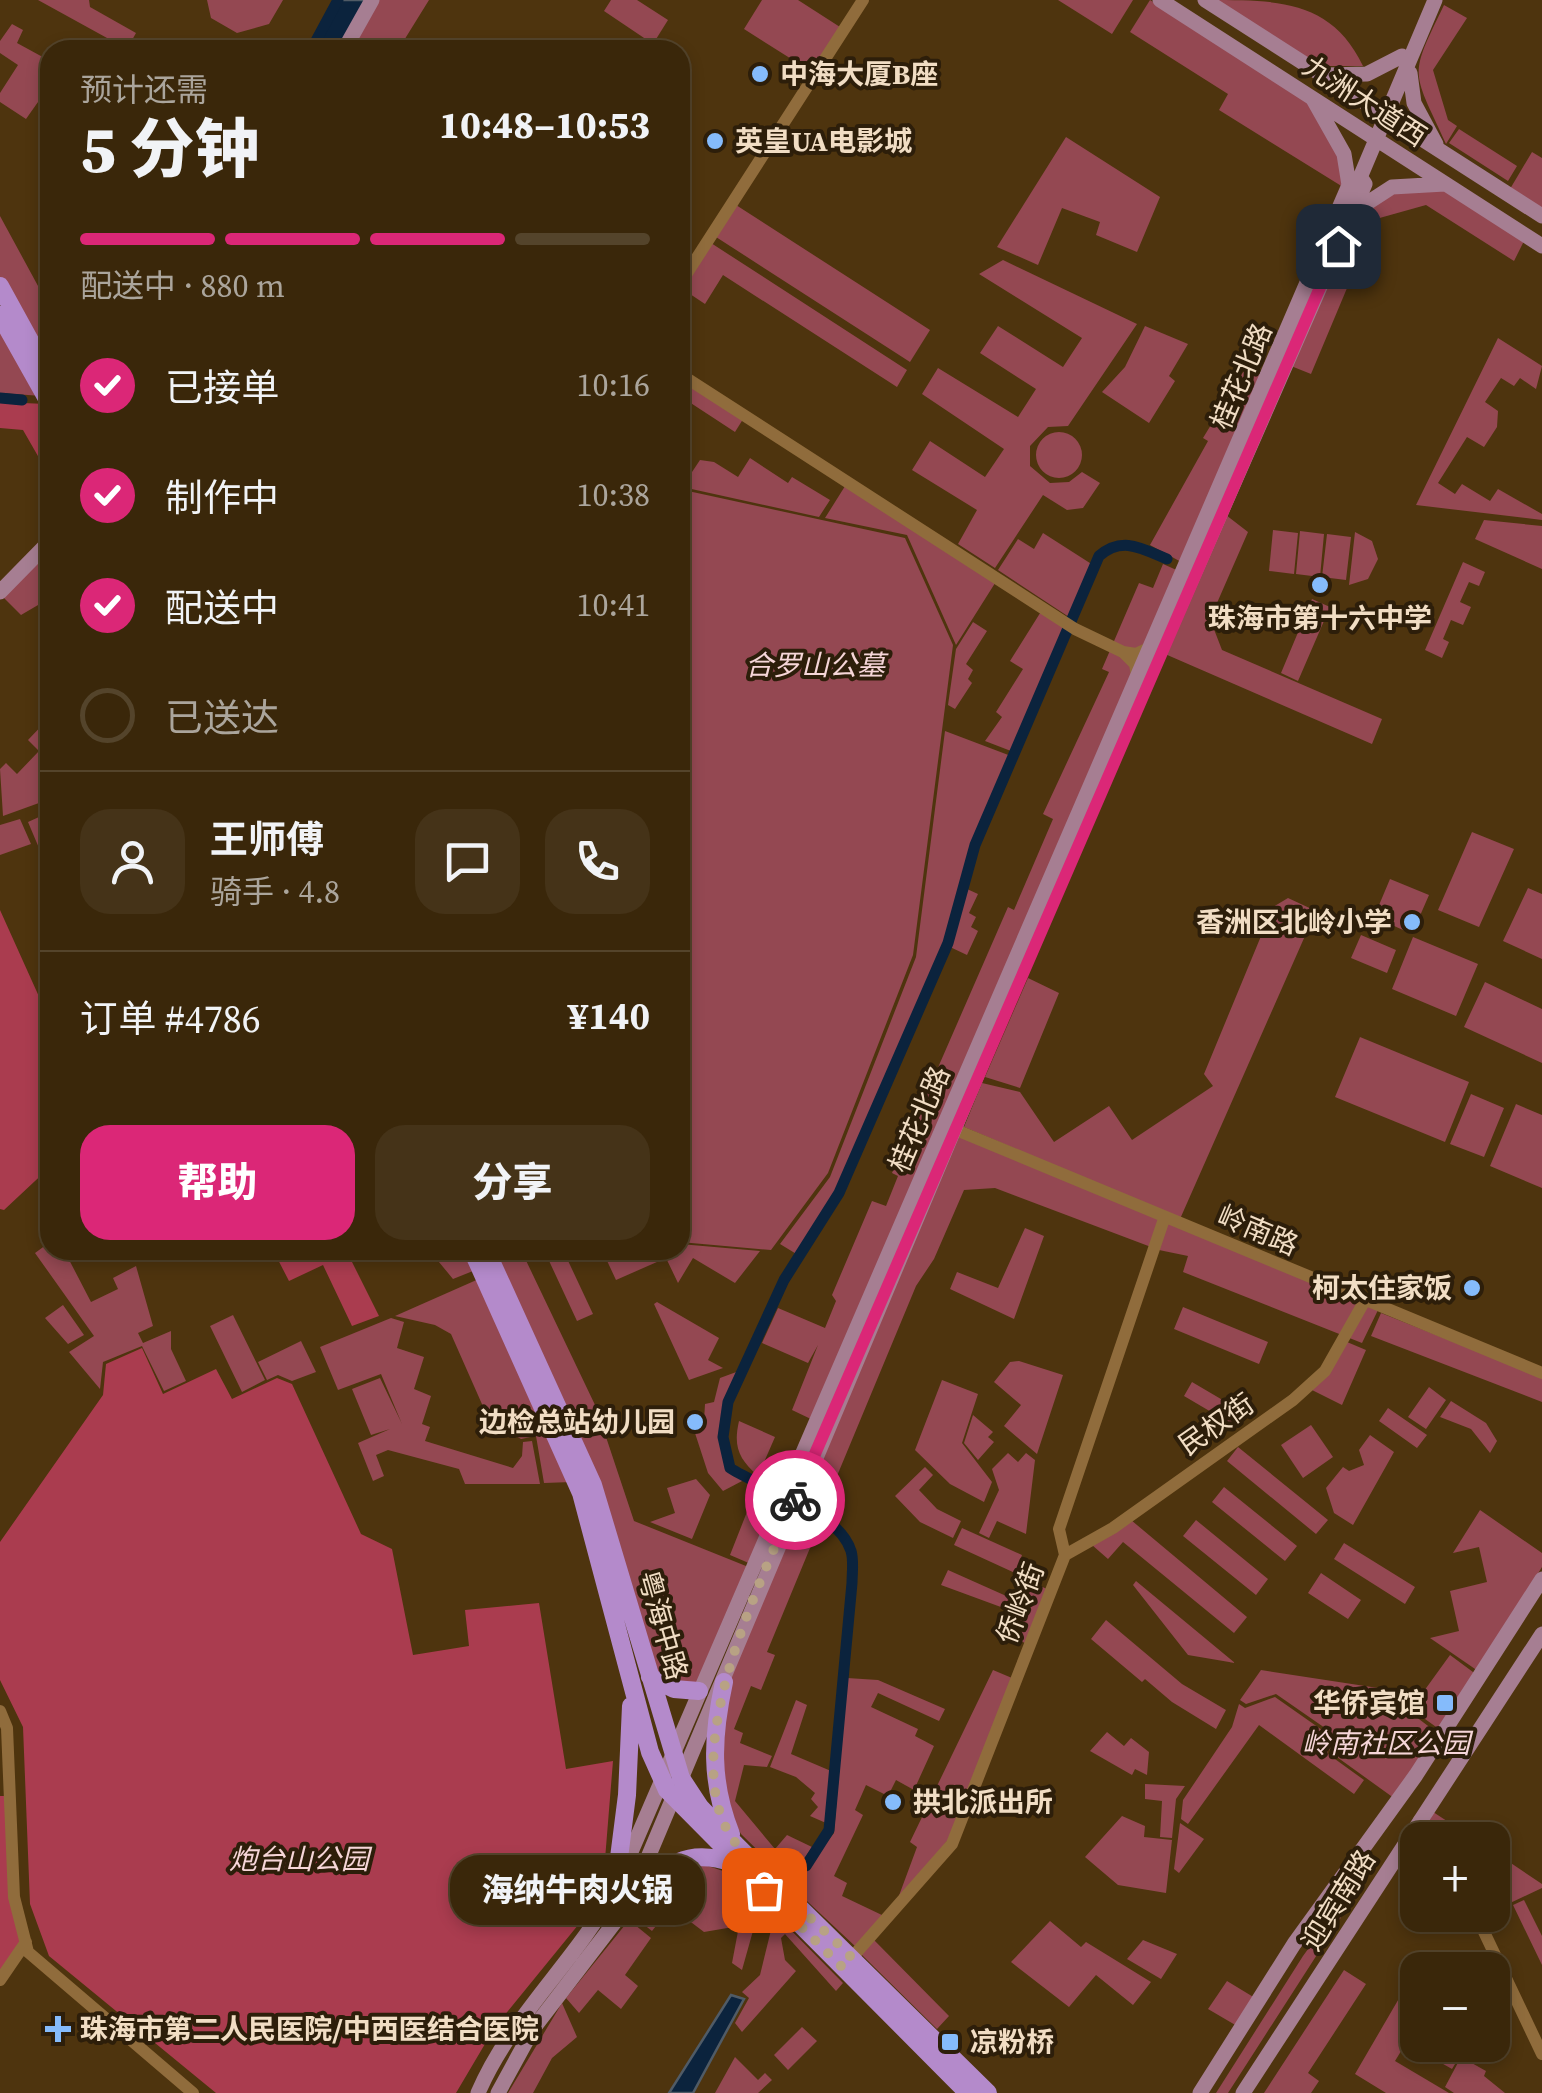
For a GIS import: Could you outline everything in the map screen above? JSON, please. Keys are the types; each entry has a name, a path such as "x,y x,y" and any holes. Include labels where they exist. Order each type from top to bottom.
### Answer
{"highway":[{"path":"0,286 40,359"},
{"path":"0,314 40,386"},
{"name":"粤海中路","path":"477,1260 561,1440 580,1493 661,1778 673,1797 738,1864 988,2093"},
{"name":"粤海中路","path":"491,1260 593,1485 681,1778 695,1801 968,2093"},
{"path":"615,1889 632,1724 628,1665"},
{"path":"650,1676 674,1689 699,1692"},
{"path":"724,1682 713,1732 714,1766 717,1795 735,1844"},
{"path":"628,1905 659,1874 686,1858 712,1856 738,1864"}],"main road":[{"path":"350,40 372,0"},
{"name":"九洲大道西","path":"1160,0 1542,246"},
{"name":"九洲大道西","path":"1205,0 1542,216"},
{"path":"1426,0 1394,82 1402,86 1438,0"},
{"path":"1256,420 1438,0"},
{"path":"1323,75 1367,74 1402,56"},
{"path":"1410,73 1414,103 1442,151"},
{"path":"1310,96 1344,154 1348,185"},
{"name":"桂花北路","path":"498,2093 533,2029 628,1905 724,1682 792,1490 1256,420 1348,185 1356,178 1365,183 1352,214 1256,420 1149,648 949,1127"},
{"path":"1352,214 1392,187 1447,184"},
{"path":"0,592 40,551"},
{"name":"桂花北路","path":"478,2093 522,2018 590,1931 615,1889 672,1751 785,1508"},
{"path":"1200,2093 1294,1944 1416,1775 1542,1579"},
{"name":"迎宾南路","path":"1243,2093 1542,1634"},
{"path":"1335,1891 1329,1906 1334,1920 1345,1923 1360,1908"}],"street":[{"path":"690,269 864,0"},
{"path":"690,380 1071,625 1123,652 1134,664 1137,676"},
{"path":"1123,652 1140,654 1149,648"},
{"name":"岭南路","path":"949,1127 1542,1373"},
{"name":"侨岭街","path":"847,1963 952,1844 1065,1555 1059,1529 1164,1219"},
{"name":"民权街","path":"1065,1555 1113,1528 1293,1400 1325,1371 1364,1302"},
{"path":"0,1710 7,1728 14,1896 28,1952 193,2093"},
{"path":"1484,1932 1542,2054"},
{"path":"0,1980 26,1942"}],"green space":[{"path":"38,0 89,0 90,7 136,33 132,40 111,40"},
{"path":"207,0 283,0 269,24 237,33 211,18"},
{"path":"378,0 429,0 404,40 356,40"},
{"path":"611,0 637,0 668,20 656,40 647,40 604,11"},
{"path":"762,0 798,0 840,27 812,72 744,29"},
{"path":"1058,0 1133,0 1112,34"},
{"path":"1150,0 1307,98 1340,156 1343,187 1219,110 1228,94 1130,32"},
{"path":"1210,0 1280,3 1319,16 1350,44 1363,66 1325,66 1321,71"},
{"path":"1444,5 1467,18 1433,70 1448,120 1457,126 1446,144 1426,101 1419,74 1424,47"},
{"path":"12,24 23,30 17,43 40,56 40,99 26,119 0,102 0,93 18,65 0,53 0,41"},
{"path":"1459,129 1517,166 1508,181 1449,143"},
{"path":"1066,137 1160,197 1137,252 1096,235 1100,222 1062,208 1038,265 997,247"},
{"path":"1532,152 1542,158 1542,211 1510,189"},
{"path":"1446,186 1526,237 1514,261 1426,205 1376,219 1311,374 1291,366 1354,215 1393,189"},
{"path":"736,205 930,330 910,362 716,237"},
{"path":"0,216 40,290 40,356 0,282"},
{"path":"711,243 907,370 897,387 723,275 705,304 690,294 690,274"},
{"path":"1003,260 1137,324 1068,426 1048,427 1030,446 1030,466 1050,483 1069,482 1082,472 1100,483 1083,508 1067,510 1043,495 995,568 958,544 977,510 912,470 930,441 985,477 1004,449 922,394 938,368 1018,417 1036,389 980,353 998,326 1063,367 1082,338 979,274"},
{"path":"0,318 40,396 0,393"},
{"path":"1145,326 1188,344 1169,376 1175,381 1149,423 1102,392 1125,367"},
{"path":"1498,338 1542,366 1536,389 1520,378 1514,386 1501,378 1485,402 1498,411 1497,427 1484,447 1467,437 1438,483 1455,494 1462,484 1490,501 1498,489 1542,514 1542,520 1416,505"},
{"path":"1245,369 1265,376 1183,563 1150,545 1208,441 1203,438"},
{"path":"690,382 745,416 735,432 690,403"},
{"path":"0,402 40,404 40,460 23,430 0,428"},
{"path":"1059,432 1075,439 1082,455 1075,471 1059,478 1043,471 1036,455 1043,439"},
{"path":"750,458 788,483 792,477 830,500 819,517 690,489 690,471 700,460 714,462 738,477"},
{"path":"847,483 997,580 956,645 907,535 825,518"},
{"name":"合罗山公墓","path":"690,491 905,538 953,645 913,955 828,1173 771,1250 690,1243"},
{"path":"1226,515 1248,532 1210,619 1222,650 1382,719 1372,744 1165,654"},
{"path":"1484,520 1542,526 1542,569 1475,539"},
{"path":"1273,530 1298,533 1294,574 1269,571"},
{"path":"1300,531 1324,534 1320,577 1296,574"},
{"path":"1355,532 1372,541 1378,559 1368,579 1349,585"},
{"path":"1043,533 1093,565 1069,617 998,570 1018,539 1034,549"},
{"path":"1327,534 1351,537 1346,580 1322,577"},
{"path":"40,557 40,604 21,615 2,596"},
{"path":"1463,562 1485,572 1479,586 1469,582 1460,602 1471,607 1463,625 1451,620 1443,639 1449,642 1442,658 1425,650"},
{"path":"1163,564 1181,572 813,1420 792,1410 818,1345 808,1363 762,1343 778,1308 825,1328 836,1301 832,1295 872,1201 886,1206 898,1176 892,1173 1008,907 1014,910 1053,819 1043,814 1109,672 1102,669 1139,583 1153,588"},
{"path":"1312,599 1330,607 1298,681 1281,673"},
{"path":"1042,610 1066,625 1011,751 985,741 1002,717 996,712 1023,669 1010,661"},
{"path":"973,622 987,631 966,664 973,670 968,679 972,683 955,709 948,705 956,649"},
{"path":"40,727 40,803 3,816 0,769 6,763 17,774 39,751 28,740"},
{"path":"945,731 1011,756 974,842 948,941 837,1194 798,1255 780,1244 830,1177 916,957"},
{"path":"40,817 40,850 28,822"},
{"path":"20,819 31,844 0,855 0,825"},
{"path":"1472,832 1514,849 1479,927 1438,910"},
{"path":"1390,879 1429,895 1412,934 1374,917"},
{"path":"1528,888 1542,894 1542,959 1503,941"},
{"path":"967,889 978,894 969,913 976,917 971,927 978,931 967,955 950,947"},
{"path":"1288,898 1316,911 1180,1219 964,1127 982,1083 1020,1092 1054,1142 1109,1106 1132,1140 1213,1086 1204,1074 1273,907"},
{"path":"0,910 40,999 40,1176 4,1210 0,1209"},
{"path":"1361,935 1396,950 1387,973 1351,958"},
{"path":"1413,937 1478,964 1456,1016 1392,989"},
{"path":"1028,978 1059,993 1020,1088 985,1077"},
{"path":"1485,982 1542,1009 1542,1063 1464,1027"},
{"path":"1360,1037 1469,1082 1445,1142 1335,1097"},
{"path":"1471,1094 1504,1108 1484,1157 1450,1144"},
{"path":"1516,1104 1542,1115 1542,1188 1490,1166"},
{"path":"957,1134 1378,1310 1362,1343 1183,1272 1188,1256 1159,1250 995,1188 964,1190 934,1259 916,1286 822,1512 798,1501"},
{"path":"1025,1228 1044,1236 1014,1319 950,1289 957,1272 998,1288"},
{"path":"690,1245 760,1251 735,1283 693,1258 678,1283 667,1260 690,1260"},
{"path":"40,1249 40,1260 69,1260 91,1302 118,1289 113,1278 136,1266 153,1326 138,1333 143,1343 171,1331 171,1349 186,1381 164,1391 142,1346 103,1362 100,1389 69,1352 94,1336 35,1253"},
{"path":"278,1260 351,1260 379,1316 352,1326 323,1265 289,1281"},
{"path":"437,1260 474,1260 478,1269 453,1279"},
{"path":"493,1260 526,1260 596,1407 634,1521 751,1568 698,1690 650,1676"},
{"path":"549,1260 568,1260 593,1314 577,1321"},
{"path":"607,1260 661,1260 616,1280"},
{"path":"481,1278 572,1482 544,1483 536,1436 521,1439 489,1420 451,1334 435,1325 395,1316"},
{"path":"657,1302 719,1338 708,1360 723,1368 689,1380 654,1304"},
{"path":"63,1305 84,1335 68,1344 45,1318"},
{"path":"1183,1307 1268,1342 1259,1364 1174,1329"},
{"path":"1381,1313 1542,1377 1542,1402 1371,1336"},
{"path":"233,1315 265,1380 242,1392 210,1326"},
{"path":"391,1318 404,1322 397,1348 424,1357 414,1389 431,1396 422,1424 430,1427 425,1441 513,1468 522,1456 523,1442 532,1441 540,1484 465,1484 459,1469 388,1450 376,1455 384,1476 373,1481 358,1443 390,1429 371,1435 352,1389 380,1378 402,1424 381,1374 338,1390 320,1347"},
{"path":"301,1341 316,1372 292,1381 278,1375 267,1380 258,1362"},
{"path":"1347,1342 1366,1350 1342,1405 1310,1389"},
{"name":"炮台山公园","path":"142,1348 163,1394 216,1369 232,1399 277,1378 292,1384 361,1534 392,1549 413,1655 469,1646 465,1610 539,1603 566,1769 613,1761 603,1884 596,1903 495,2027 456,2093 216,2093 49,1956 30,1904 23,1727 0,1680 0,1542 103,1395 106,1364"},
{"path":"1019,1361 1063,1375 1037,1454 1004,1426 1021,1405 994,1382 1010,1362"},
{"path":"739,1371 727,1408 724,1443 727,1470 744,1480 723,1491 708,1473 694,1430 704,1421 705,1404 714,1402 720,1378"},
{"path":"942,1380 978,1394 962,1443 992,1482 984,1502 950,1484 915,1450"},
{"path":"1192,1382 1243,1412 1235,1426 1184,1396"},
{"path":"1429,1387 1446,1400 1426,1429 1408,1417"},
{"path":"1451,1401 1486,1423 1497,1441 1490,1453 1471,1429 1440,1417"},
{"path":"1388,1408 1427,1435 1417,1448 1379,1421"},
{"path":"973,1415 993,1432 988,1437 994,1442 978,1460 964,1443"},
{"path":"739,1421 775,1437 758,1476 739,1452"},
{"path":"1311,1425 1333,1457 1303,1478 1281,1445"},
{"path":"1370,1435 1394,1452 1353,1525 1334,1513 1326,1488 1343,1467 1349,1471 1364,1465 1359,1450"},
{"path":"1238,1447 1328,1520 1316,1534 1227,1461"},
{"path":"1008,1453 1018,1462 1026,1453 1035,1460 1026,1534 997,1521 989,1538 979,1533 999,1490 992,1469"},
{"path":"925,1467 933,1475 919,1490 937,1509 961,1521 953,1538 920,1522 895,1496"},
{"path":"696,1479 710,1495 692,1539 650,1522 675,1513 667,1488"},
{"path":"1224,1487 1297,1546 1285,1561 1212,1502"},
{"path":"756,1489 778,1500 751,1564 730,1555"},
{"path":"796,1508 822,1519 767,1652 775,1655 761,1690 751,1686 734,1729 743,1733 740,1743 772,1756 767,1767 744,1765 735,1801 775,1849 787,1835 812,1847 789,1881 741,1834 720,1794 728,1683"},
{"path":"1480,1510 1542,1553 1542,1567 1478,1671 1430,1638 1459,1631 1450,1591 1487,1582 1479,1547 1453,1553"},
{"path":"1131,1520 1247,1617 1234,1633 1123,1542 1108,1559 1092,1545"},
{"path":"1196,1520 1268,1579 1256,1595 1183,1536"},
{"path":"962,1528 1022,1555 1015,1573 954,1545"},
{"path":"1344,1543 1415,1587 1405,1604 1334,1559"},
{"path":"948,1570 1013,1599 1022,1578 1047,1589 1025,1643 1000,1632 1009,1610 941,1585"},
{"path":"1321,1573 1361,1600 1348,1619 1308,1593"},
{"path":"1136,1581 1235,1663 1188,1655 1133,1585"},
{"path":"1106,1620 1182,1684 1226,1710 1216,1729 1172,1702 1145,1679 1142,1682 1091,1639"},
{"path":"1450,1655 1477,1675 1439,1729 1411,1709"},
{"path":"993,1670 1012,1678 948,1840 897,1901 917,1847 910,1842"},
{"name":"岭南社区公园","path":"1261,1670 1378,1688 1440,1735 1398,1801 1330,1752 1325,1728 1276,1694 1246,1704 1240,1700"},
{"path":"847,1678 878,1680 945,1709 939,1721 878,1693 871,1707 918,1729 915,1736 934,1746 914,1790 896,1780 888,1796 866,1785 855,1810 863,1815 834,1876 847,1883 842,1896 884,1916 856,1947 792,1887 834,1833"},
{"path":"1275,1697 1322,1730 1328,1754 1364,1780 1354,1794 1259,1725 1188,1824 1181,1819 1183,1800 1232,1727 1239,1704 1245,1708"},
{"path":"796,1700 807,1705 791,1754 831,1771 826,1823 810,1816 818,1807 811,1799 815,1793 796,1777 770,1767"},
{"path":"1107,1732 1124,1746 1131,1738 1149,1752 1147,1775 1135,1769 1132,1775 1090,1751"},
{"path":"1145,1784 1185,1786 1176,1799 1172,1838 1160,1837 1162,1801 1145,1799"},
{"path":"0,1796 6,1796 22,1942 0,1974"},
{"path":"1427,1808 1448,1822 1420,1822"},
{"path":"1122,1816 1145,1826 1144,1837 1172,1840 1166,1893 1118,1885 1085,1857"},
{"path":"1180,1823 1204,1839 1179,1873 1174,1869"},
{"path":"1373,1860 1376,1863 1228,2093 1216,2093 1303,1956"},
{"path":"696,1862 735,1875 767,1905 758,1913 742,1970 732,1963 739,1926 704,1932 671,1907 652,1931 638,1920 680,1867"},
{"path":"1510,1862 1542,1884 1542,1888 1510,1903"},
{"path":"1524,1900 1542,1936 1542,1965 1513,1905"},
{"path":"771,1910 843,1983 836,1991 785,1934 781,1938 785,1960 796,1971 742,2032 735,2023 749,1998 742,1992 760,1975 772,1926 764,1918"},
{"path":"629,1920 651,1938 625,1975 638,1986 621,2009 598,1990 579,2013 566,1998"},
{"path":"1050,1921 1081,1947 1086,1942 1151,1982 1133,2005 1096,1975 1069,2007 1011,1962"},
{"path":"874,1940 949,2016 937,2029 860,1953"},
{"path":"1143,1940 1177,1954 1161,1979 1127,1959"},
{"path":"1344,1970 1366,1984 1308,2073 1319,2081 1311,2093 1264,2093"},
{"path":"1227,1981 1255,1998 1237,2026 1208,2009"},
{"path":"1400,1997 1400,2053 1395,2061 1449,2093 1386,2093 1355,2074"},
{"path":"562,2003 577,2037 552,2058 533,2093 508,2093"},
{"path":"802,2027 817,2041 788,2070 774,2055"},
{"path":"735,2057 758,2080 765,2073 772,2080 758,2093 715,2093"},
{"path":"1458,2062 1470,2062 1486,2071 1484,2076 1505,2093 1454,2093 1445,2087"}],"water":[{"path":"339,0 372,0 350,40 317,40"},
{"path":"731,1995 744,1999 693,2093 669,2093"}],"waterway":[{"path":"316,40 338,0"},
{"path":"0,398 22,400"},
{"path":"806,1866 829,1830 852,1555 844,1537 832,1524 730,1468 723,1437 728,1402 784,1280 839,1193 948,943 975,845 1099,556 1124,545 1167,559"}],"way so far":[{"path":"764,1890 842,1967 852,1958 735,1844 720,1808 715,1781 713,1732 724,1682 795,1500"}],"place":[{"name":"中海大厦B座","path":"760,74"},
{"name":"英皇UA电影城","path":"715,141"},
{"name":"珠海市第十六中学","path":"1320,585"},
{"name":"香洲区北岭小学","path":"1412,922"},
{"name":"柯太住家饭","path":"1472,1288"},
{"name":"边检总站幼儿园","path":"695,1422"},
{"name":"华侨宾馆","path":"1445,1703"},
{"name":"拱北派出所","path":"893,1802"},
{"name":"海纳牛肉火锅","path":"764,1890"},
{"name":"珠海市第二人民医院/中西医结合医院","path":"58,2029"},
{"name":"凉粉桥","path":"950,2042"}],"route":[{"path":"795,1500 1054,892 1338,246"}]}
